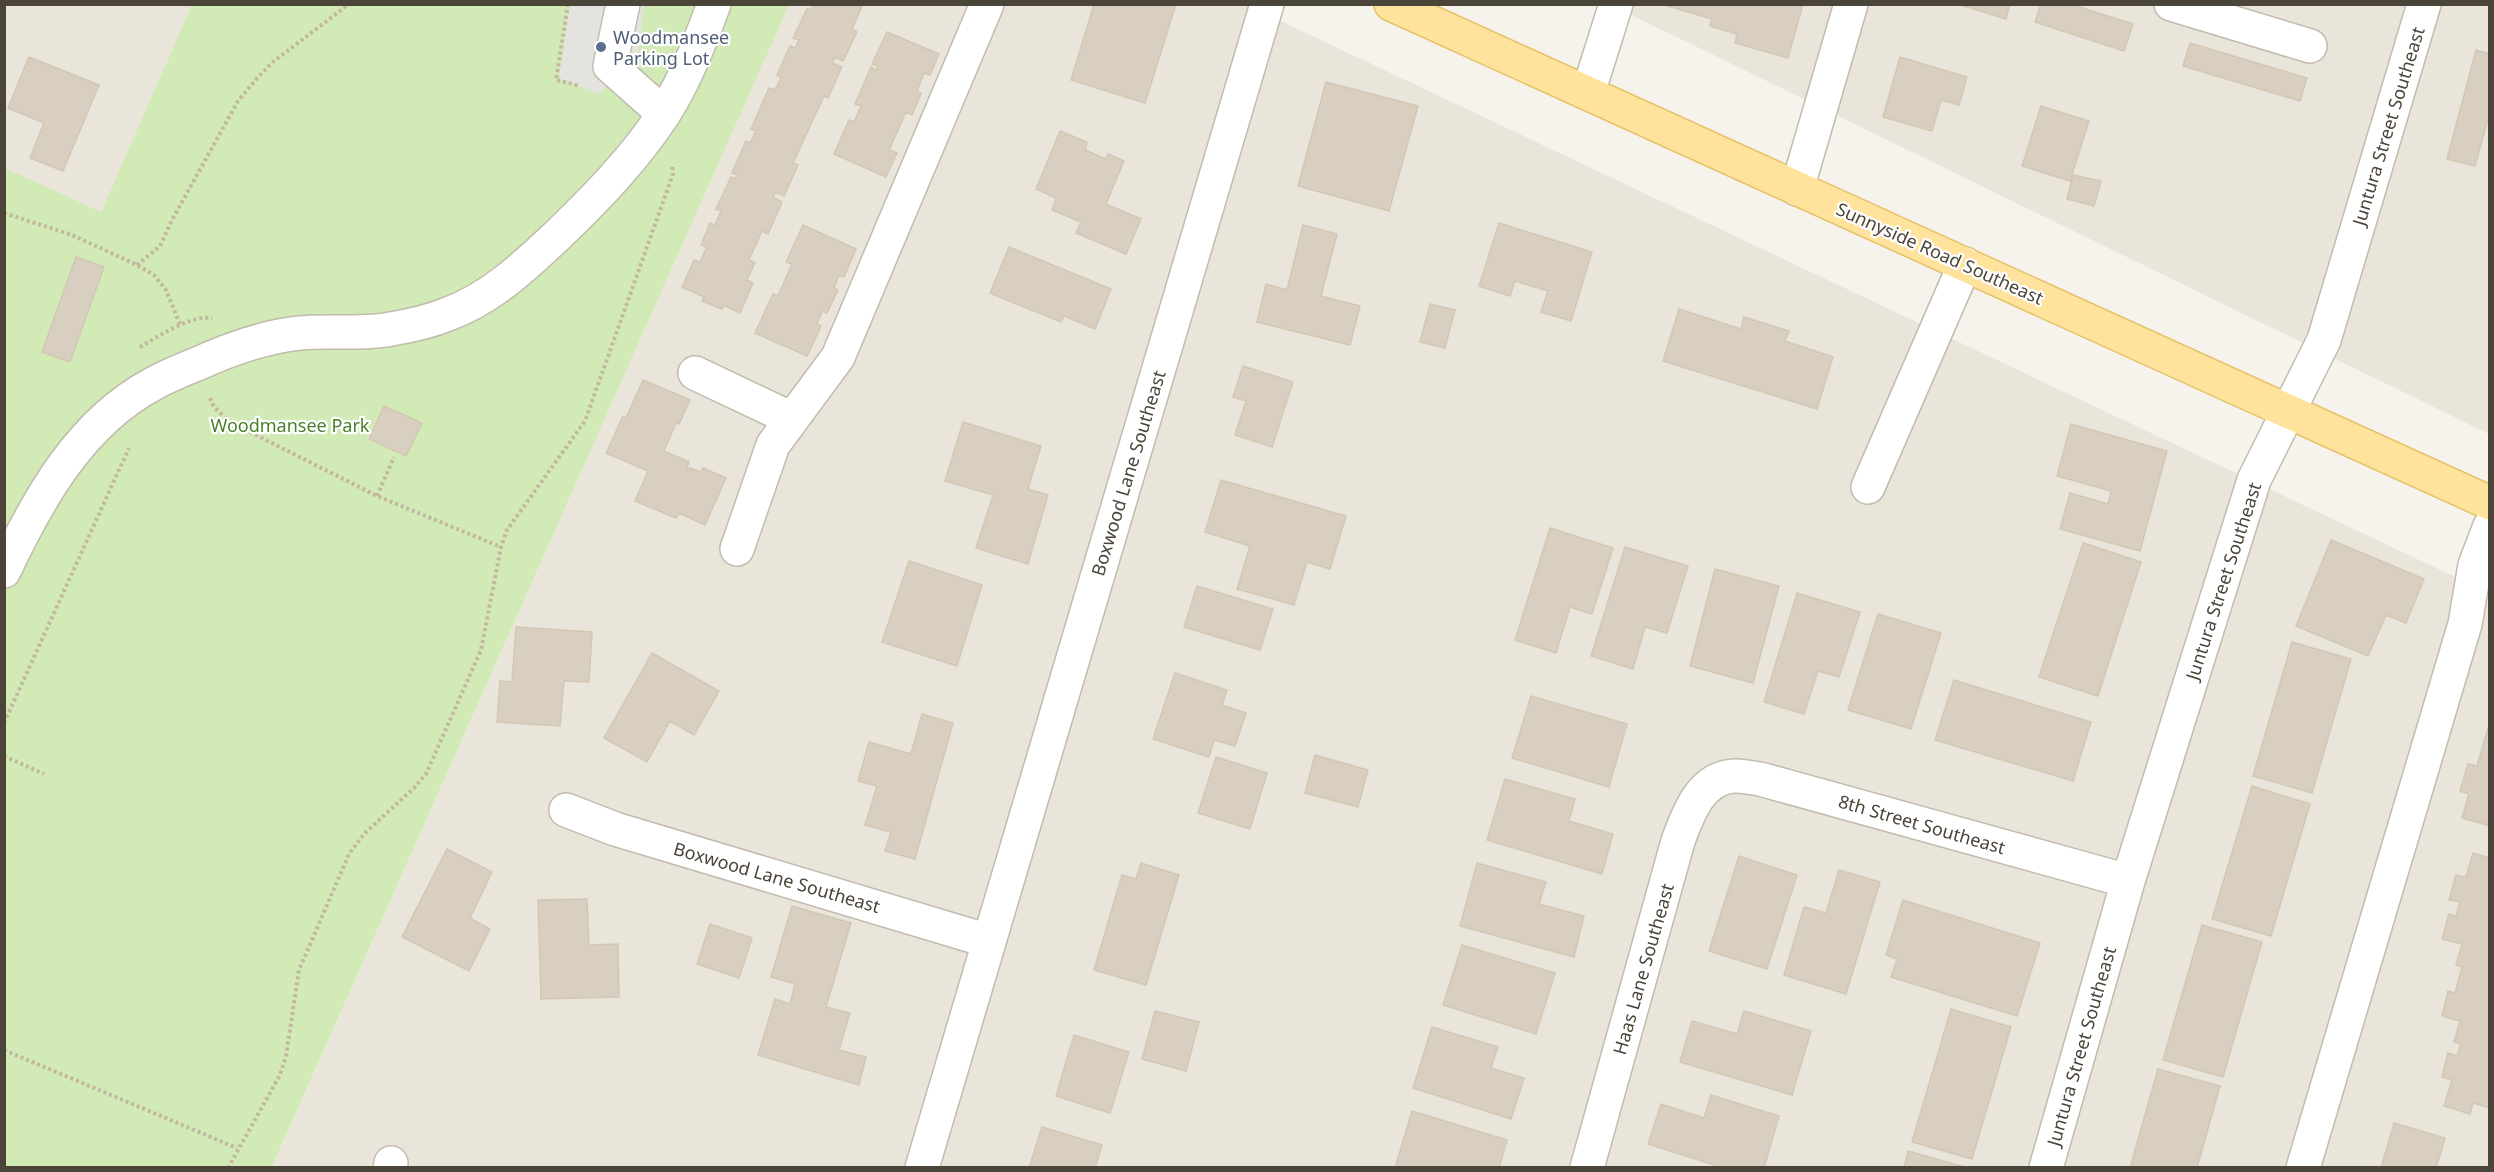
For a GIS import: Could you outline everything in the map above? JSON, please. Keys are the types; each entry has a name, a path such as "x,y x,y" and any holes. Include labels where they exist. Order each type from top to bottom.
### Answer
{"main road":[{"name":"Sunnyside Road Southeast","path":"1391,4 2490,503"}],"street":[{"path":"623,4 610,66 664,114"},
{"path":"4,571 29,518 47,488 71,456 98,426 152,384 201,377 233,348 298,333 391,330 447,315 480,299 522,268 617,176 664,114 700,43 714,4"},
{"path":"737,549 773,445 838,357 987,4"},
{"name":"Boxwood Lane Southeast","path":"922,1167 1267,4"},
{"path":"1588,93 1616,4"},
{"path":"1797,189 1851,4"},
{"path":"2171,4 2310,46"},
{"name":"Juntura Street Southeast","path":"2046,1167 2128,881 2254,480 2324,340 2424,4"},
{"path":"1868,487 1965,264"},
{"path":"695,373 792,419"},
{"path":"2303,1167 2477,628 2475,565 2490,526"},
{"name":"8th Street Southeast","path":"1715,780 1736,776 1760,779 2128,881"},
{"name":"Haas Lane Southeast","path":"1587,1167 1678,841 1691,806 1715,780"},
{"name":"Boxwood Lane Southeast","path":"566,810 615,829 989,941"}],"path":[{"path":"137,265 160,246 238,101 273,62 349,4"},
{"path":"568,4 556,80 571,82 588,89"},
{"path":"228,1167 280,1075 286,1056 299,970 349,855 364,834 416,787 426,774 476,663 501,547 507,530 585,421 672,174 671,155"},
{"path":"4,213 72,235 154,275 166,290 214,407 230,422 377,496 501,547"},
{"path":"134,351 200,316 217,319"},
{"path":"4,723 132,441"},
{"path":"377,496 394,457"},
{"path":"4,756 44,774"},
{"path":"4,1050 237,1148"}],"shaded area":[{"path":"5,5 193,5 100,214 5,170"},
{"name":"Woodmansee Parking Lot","path":"570,5 644,5 638,53 599,94 559,78"},
{"path":"789,5 1247,5 2489,593 2489,1167 272,1168"},
{"path":"1611,5 2489,5 2489,434"}],"green space":[{"name":"Woodmansee Park","path":"192,5 789,5 272,1167 5,1167 5,168 101,212"}],"building":[{"path":"814,4 863,4 852,29 857,32 843,61 835,57 832,63 842,67 828,98 824,96 793,163 798,165 784,196 775,192 773,197 782,202 768,234 762,231 749,260 755,263 747,280 753,283 740,313 723,305 722,309 702,301 704,297 682,287 694,260 700,262 707,247 701,245 710,223 715,225 721,211 716,209 731,177 735,179 737,175 732,173 746,141 750,143 756,131 751,129 769,88 775,90 781,78 777,75 790,46 795,48 799,40 793,38 807,9 811,10"},
{"path":"1094,4 1176,4 1145,103 1071,80"},
{"path":"1661,4 1803,4 1788,58 1735,43 1737,34 1710,26 1712,19"},
{"path":"1958,4 2010,4 2006,19"},
{"path":"2041,4 2070,4 2133,24 2124,51 2035,22"},
{"path":"887,32 939,54 930,75 924,73 917,91 921,93 912,115 906,112 889,150 897,153 886,177 834,154 849,120 854,122 861,106 855,104 871,67 876,70 878,66 872,64"},
{"path":"2190,43 2307,78 2300,101 2183,66"},
{"path":"2476,50 2490,54 2490,112 2475,166 2447,159"},
{"path":"29,57 99,85 63,171 30,158 44,123 8,108"},
{"path":"1900,57 1967,77 1959,105 1941,100 1932,131 1883,117"},
{"path":"1326,82 1418,106 1389,211 1298,186"},
{"path":"2041,106 2089,121 2070,181 2022,166"},
{"path":"1060,131 1087,142 1085,150 1106,159 1108,154 1124,161 1106,204 1141,219 1126,254 1076,233 1081,222 1052,210 1056,198 1036,189"},
{"path":"2073,175 2101,181 2094,206 2067,199"},
{"path":"1499,223 1592,252 1571,321 1541,312 1548,291 1515,281 1510,296 1479,286"},
{"path":"803,225 856,249 844,277 839,275 834,288 838,290 827,313 822,311 817,324 821,326 807,356 755,333 773,294 778,296 792,264 786,262"},
{"path":"1303,225 1337,234 1321,296 1360,306 1350,345 1257,322 1266,284 1287,290"},
{"path":"1009,247 1111,289 1095,329 1064,316 1061,322 990,293"},
{"path":"76,257 104,267 70,362 42,352"},
{"path":"1430,304 1455,310 1445,348 1420,342"},
{"path":"1679,309 1741,329 1744,317 1789,331 1785,341 1833,357 1817,409 1663,361"},
{"path":"1243,366 1293,382 1272,447 1235,435 1246,401 1233,397"},
{"path":"643,380 690,400 679,424 676,423 664,451 689,462 687,467 701,472 703,468 726,478 705,525 679,513 676,518 635,501 648,471 606,453 623,416 626,418"},
{"path":"384,406 422,423 406,456 369,439"},
{"path":"963,422 1041,446 1028,489 1048,495 1028,564 976,548 993,495 945,481"},
{"path":"2071,424 2167,451 2140,551 2060,529 2070,493 2108,504 2111,491 2057,476"},
{"path":"1221,480 1346,516 1330,569 1307,562 1294,605 1237,589 1250,546 1205,532"},
{"path":"1550,528 1613,548 1592,614 1570,607 1556,653 1515,640"},
{"path":"2331,540 2424,579 2406,623 2386,615 2368,656 2296,626"},
{"path":"2083,543 2141,562 2098,696 2039,677"},
{"path":"1625,547 1688,566 1667,633 1645,627 1633,669 1591,656"},
{"path":"909,561 982,585 957,666 882,642"},
{"path":"1715,569 1779,586 1753,683 1690,666"},
{"path":"1197,586 1273,609 1260,650 1184,627"},
{"path":"1797,593 1860,612 1839,677 1818,671 1804,714 1764,702"},
{"path":"1878,614 1941,633 1911,729 1848,710"},
{"path":"516,627 592,632 589,682 564,681 560,726 497,722 500,681 512,682"},
{"path":"2292,642 2351,659 2312,793 2253,776"},
{"path":"652,653 719,691 694,735 670,721 647,762 604,738"},
{"path":"1175,673 1227,690 1222,705 1246,713 1235,746 1214,740 1209,757 1153,739"},
{"path":"1954,680 2091,722 2073,781 1935,740"},
{"path":"1531,696 1627,724 1609,787 1512,758"},
{"path":"922,714 953,723 915,859 885,851 891,832 865,825 877,786 858,781 869,742 911,754"},
{"path":"2488,728 2490,728 2490,826 2462,818 2469,794 2460,791 2468,764 2477,766"},
{"path":"1315,755 1368,770 1358,807 1305,793"},
{"path":"1216,757 1267,773 1250,829 1198,813"},
{"path":"1505,779 1575,799 1569,821 1613,834 1602,874 1487,840"},
{"path":"2252,786 2310,804 2271,936 2212,919"},
{"path":"447,849 492,872 470,918 490,929 469,971 402,937"},
{"path":"2473,853 2490,858 2490,1108 2473,1103 2470,1114 2444,1106 2452,1080 2442,1077 2448,1053 2457,1056 2461,1044 2454,1042 2460,1021 2442,1016 2448,991 2455,993 2462,967 2456,965 2462,944 2442,939 2449,914 2456,916 2460,902 2449,900 2456,875 2466,877"},
{"path":"1739,856 1797,875 1767,969 1709,951"},
{"path":"1141,863 1179,875 1146,985 1094,970 1122,875 1136,879"},
{"path":"1477,863 1546,882 1539,904 1584,916 1574,957 1460,926"},
{"path":"1839,870 1880,882 1846,994 1784,975 1804,907 1826,913"},
{"path":"587,899 589,945 618,944 619,997 541,999 538,900"},
{"path":"1903,900 2040,943 2017,1016 1891,977 1897,959 1886,955"},
{"path":"792,906 851,923 826,1007 850,1013 839,1050 866,1057 859,1085 758,1055 775,999 790,1004 795,984 771,977"},
{"path":"710,924 752,938 739,978 697,964"},
{"path":"2202,925 2262,942 2223,1077 2163,1060"},
{"path":"1462,945 1555,973 1536,1034 1443,1005"},
{"path":"1951,1009 2011,1027 1972,1159 1912,1142"},
{"path":"1155,1011 1199,1022 1186,1071 1142,1059"},
{"path":"1744,1011 1811,1031 1792,1095 1680,1062 1692,1021 1737,1034"},
{"path":"1432,1027 1498,1047 1491,1068 1524,1078 1511,1119 1413,1088"},
{"path":"1074,1035 1129,1052 1110,1113 1056,1096"},
{"path":"2158,1069 2220,1086 2197,1168 2130,1168"},
{"path":"1711,1095 1779,1116 1764,1168 1724,1168 1648,1144 1661,1104 1704,1118"},
{"path":"1412,1111 1507,1140 1499,1168 1395,1168"},
{"path":"2394,1123 2445,1138 2436,1168 2381,1168"},
{"path":"1042,1127 1102,1145 1095,1168 1029,1168"},
{"path":"1908,1151 1968,1168 1904,1168"}],"place":[{"name":"Woodmansee Parking Lot","path":"601,47"}]}
